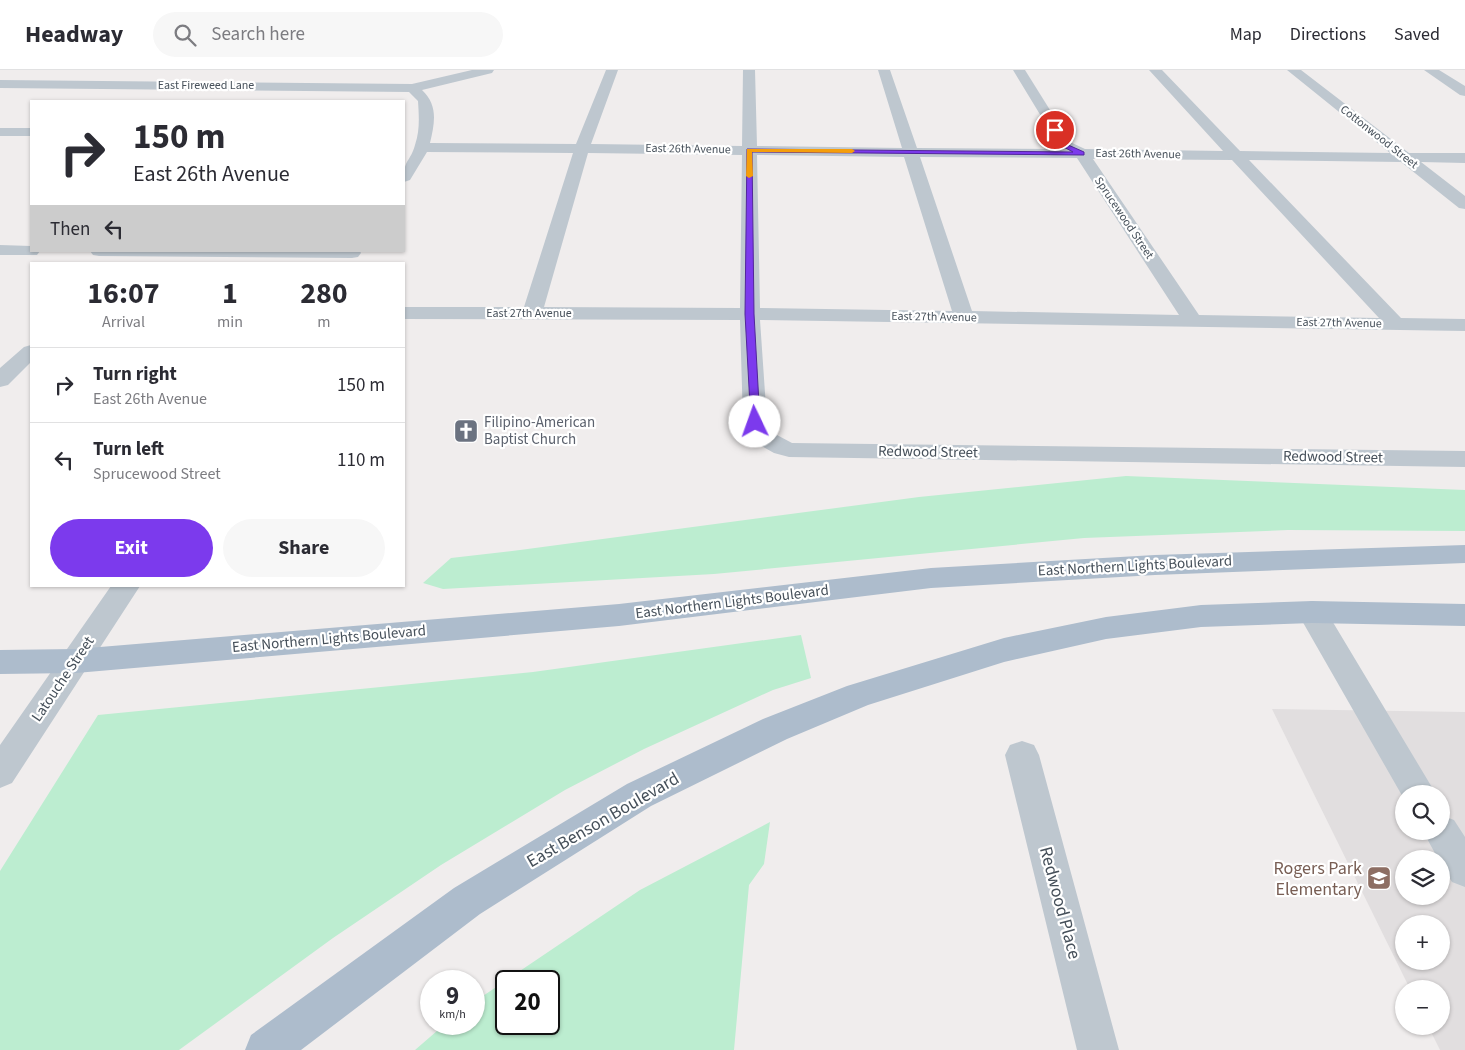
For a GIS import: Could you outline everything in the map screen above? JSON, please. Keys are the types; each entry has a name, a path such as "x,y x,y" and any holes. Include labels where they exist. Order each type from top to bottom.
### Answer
{"main road":[{"name":"East Northern Lights Boulevard","path":"0,662 76,660 619,615 931,578 1214,562 1403,554 1465,554"},
{"path":"1312,612 1465,615"},
{"name":"East Benson Boulevard","path":"266,1050 466,901 640,795 774,729 858,695 1004,650 1106,628 1201,616 1312,612"}],"street":[{"name":"East Fireweed Lane","path":"0,84 412,88 488,70"},
{"path":"532,313 582,148 612,70"},
{"name":"Redwood Street","path":"749,70 750,314 755,422 763,436 772,444 789,450 1465,459"},
{"path":"884,70 964,317"},
{"name":"Sprucewood Street","path":"1019,70 1064,145 1082,154 1193,321"},
{"path":"1155,70 1396,324"},
{"name":"Cottonwood Street","path":"1293,70 1465,204"},
{"path":"1430,70 1465,92"},
{"path":"109,85 127,73"},
{"path":"254,85 267,74"},
{"path":"405,175 422,147 427,124 425,100 412,88"},
{"path":"0,132 30,132"},
{"name":"East 26th Avenue","path":"422,147 1465,158"},
{"path":"0,250 30,250"},
{"path":"127,262 137,252"},
{"path":"180,252 350,256"},
{"name":"East 27th Avenue","path":"405,313 750,314 1465,324"},
{"path":"0,380 30,352"},
{"name":"Latouche Street","path":"0,773 125,587"},
{"path":"1312,612 1414,785"},
{"name":"Redwood Place","path":"1022,755 1098,1050"},
{"path":"1447,840 1465,870"}],"shaded area":[{"name":"Rogers Park Elementary","path":"1272,709 1465,712 1465,1050 1440,1050 1432,1035 1450,1035 1450,980 1406,980 1401,970 1450,970 1450,915 1395,915 1395,959"}],"green space":[{"path":"1126,476 1465,490 1465,531 1288,530 1084,538 714,574 443,589 423,583 451,558 919,497"},
{"path":"801,635 811,678 773,690 644,749 565,790 441,865 333,938 179,1050 0,1050 0,871 98,715 533,672"},
{"path":"770,822 764,864 749,885 734,1050 415,1050 432,1035 485,1035 485,995 495,988 495,1035 560,1035 560,970 521,970 640,890"}],"slow traffic":[{"path":"749,176 749,150 852,151"}],"place":[{"name":"Filipino-American Baptist Church","path":"466,431"},
{"name":"Rogers Park Elementary","path":"1379,878"}],"route":[{"path":"755,422 750,314 749,150 1082,154 1064,145 1055,130"}]}
